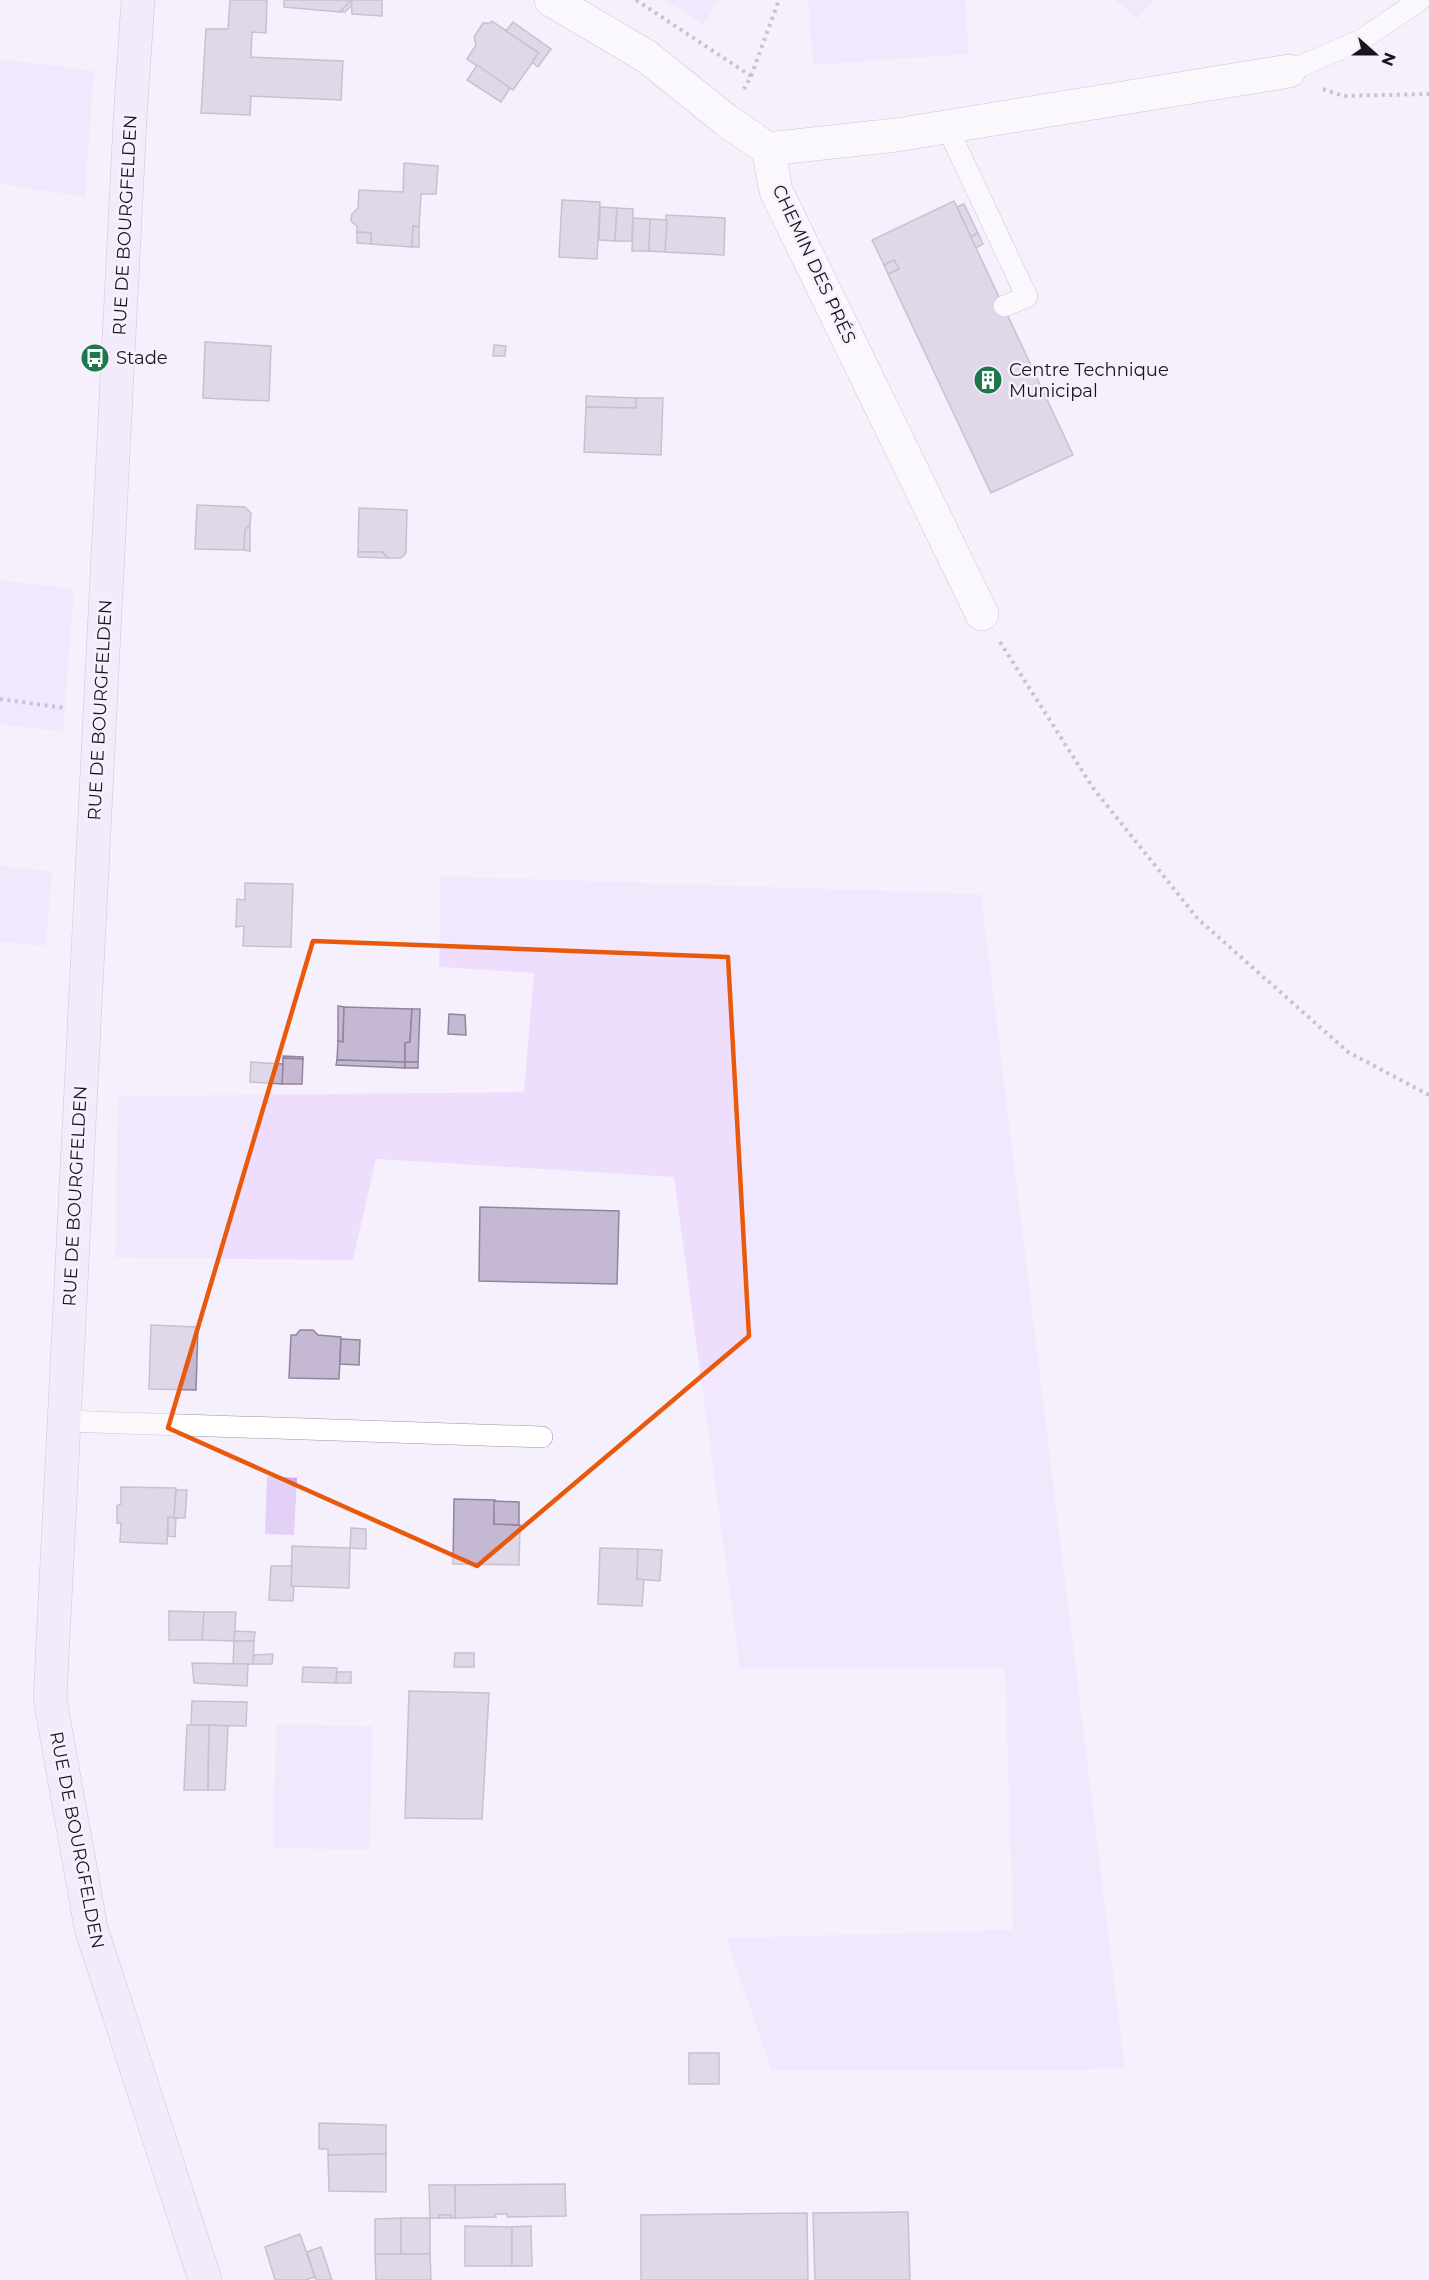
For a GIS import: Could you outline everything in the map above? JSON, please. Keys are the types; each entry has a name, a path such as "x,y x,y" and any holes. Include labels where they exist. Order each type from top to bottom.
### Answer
{"main road":[{"name":"RUE DE BOURGFELDEN","path":"138,0 50,1699 91,1928 205,2280"}],"street":[{"path":"551,0 646,56 728,121 768,149 896,135 1289,71"},
{"name":"CHEMIN DES PRÉS","path":"768,149 776,191 982,614"}],"lane":[{"path":"1289,71 1361,40 1420,0"},
{"path":"947,127 1027,297 1004,306"},
{"path":"64,1421 542,1437"}],"path":[{"path":"636,0 751,76"},
{"path":"728,121 751,76 779,0"},
{"path":"1289,71 1316,86 1342,96 1429,94"},
{"path":"982,614 1093,788 1198,919 1348,1052 1429,1095"},
{"path":"0,699 100,713"}],"highlighted area":[{"path":"313,941 728,957 749,1336 477,1566 168,1428"}],"shaded area":[{"path":"664,0 719,0 703,25"},
{"path":"808,0 965,0 969,54 813,65"},
{"path":"1115,0 1153,0 1137,19"},
{"path":"0,59 94,71 85,197 0,184"},
{"path":"0,580 74,589 63,732 0,724"},
{"path":"0,866 52,871 46,947 0,941"},
{"path":"440,876 981,894 1125,2069 772,2071 726,1938 1013,1930 1005,1668 740,1669 674,1177 376,1159 353,1260 115,1258 118,1096 524,1092 534,973 439,967"},
{"path":"267,1476 297,1478 294,1535 265,1534"},
{"path":"276,1724 372,1726 370,1850 273,1848"}],"building":[{"path":"230,0 267,0 266,33 252,32 251,57 343,61 341,100 251,96 250,115 201,113 206,29 228,29"},
{"path":"284,0 351,0 340,12 284,7"},
{"path":"351,0 382,0 382,16 352,14"},
{"path":"351,0 352,5 345,12 340,12"},
{"path":"492,21 539,53 513,90 467,59 476,45 474,37 483,23"},
{"path":"513,22 551,49 538,67 532,62 539,53 506,31"},
{"path":"477,65 510,88 501,102 467,80"},
{"path":"404,163 438,166 436,194 421,194 419,227 413,226 412,247 371,244 371,233 357,232 357,226 351,221 352,214 358,208 359,190 403,192"},
{"path":"562,200 600,202 597,259 559,257"},
{"name":"Centre Technique Municipal","path":"954,201 1073,455 991,493 888,274 899,269 894,260 884,265 872,240"},
{"path":"964,204 978,233 971,237 957,207"},
{"path":"600,207 617,208 615,241 599,240"},
{"path":"617,208 633,209 632,241 615,241"},
{"path":"666,215 725,218 724,255 665,252"},
{"path":"633,218 650,219 649,251 632,251"},
{"path":"650,219 667,220 665,252 649,251"},
{"path":"413,226 419,227 419,247 412,247"},
{"path":"357,232 371,233 371,244 357,243"},
{"path":"978,233 983,244 976,248 971,237"},
{"path":"894,260 899,269 888,274 884,265"},
{"path":"205,342 271,346 269,401 203,398"},
{"path":"494,345 506,346 505,356 493,356"},
{"path":"586,396 636,398 636,408 586,407"},
{"path":"636,398 663,398 661,455 584,452 586,407 636,408"},
{"path":"197,505 245,507 251,513 250,524 245,530 244,550 195,549"},
{"path":"359,508 407,510 406,553 401,558 388,558 382,552 358,552"},
{"path":"250,524 250,551 244,550 245,530"},
{"path":"358,552 382,552 388,558 358,557"},
{"path":"245,883 293,884 291,947 243,946 244,926 236,927 237,899 245,900"},
{"path":"338,1006 344,1007 343,1042 338,1041"},
{"path":"344,1007 412,1009 410,1042 405,1043 405,1062 337,1060 338,1041 343,1042"},
{"path":"412,1009 420,1009 418,1062 405,1062 405,1043 410,1042"},
{"path":"449,1014 465,1015 466,1035 448,1034"},
{"path":"283,1056 303,1057 303,1059 283,1058"},
{"path":"283,1058 303,1059 302,1084 282,1084"},
{"path":"337,1060 405,1062 405,1068 336,1065"},
{"path":"251,1062 283,1064 282,1084 250,1082"},
{"path":"405,1062 418,1062 418,1068 405,1068"},
{"path":"480,1207 619,1211 617,1284 479,1281"},
{"path":"151,1325 198,1327 196,1390 149,1389"},
{"path":"300,1330 313,1330 318,1335 341,1337 339,1379 289,1378 291,1335 296,1335"},
{"path":"341,1339 360,1340 359,1365 340,1364"},
{"path":"121,1487 176,1488 174,1518 168,1517 167,1544 120,1542 121,1523 117,1523 117,1506 121,1504"},
{"path":"176,1490 187,1490 185,1518 174,1518"},
{"path":"454,1499 495,1500 494,1524 520,1525 519,1565 453,1564"},
{"path":"494,1501 519,1502 519,1525 494,1524"},
{"path":"168,1517 176,1518 175,1537 168,1536"},
{"path":"351,1528 366,1529 366,1549 350,1548"},
{"path":"292,1546 350,1548 349,1588 291,1586"},
{"path":"600,1548 638,1549 637,1579 644,1579 642,1606 598,1604"},
{"path":"638,1549 662,1550 660,1581 637,1579"},
{"path":"271,1566 292,1566 293,1601 269,1600"},
{"path":"169,1611 204,1612 202,1640 169,1640"},
{"path":"204,1612 236,1612 234,1641 202,1640"},
{"path":"235,1631 255,1632 254,1641 234,1641"},
{"path":"234,1641 254,1641 253,1664 233,1664"},
{"path":"455,1653 474,1653 474,1667 454,1667"},
{"path":"273,1654 272,1664 253,1664 254,1655"},
{"path":"192,1663 248,1664 247,1686 194,1683"},
{"path":"303,1667 337,1668 336,1683 302,1682"},
{"path":"337,1672 351,1672 351,1683 336,1683"},
{"path":"409,1691 489,1693 482,1819 405,1818"},
{"path":"192,1701 247,1702 246,1726 191,1725"},
{"path":"187,1725 209,1725 208,1790 184,1790"},
{"path":"209,1725 228,1726 225,1790 208,1790"},
{"path":"689,2053 719,2053 719,2084 689,2084"},
{"path":"319,2123 386,2125 386,2154 328,2155 328,2149 319,2149"},
{"path":"386,2154 386,2192 329,2191 328,2155"},
{"path":"565,2184 566,2216 507,2217 507,2214 495,2214 496,2217 455,2218 455,2185"},
{"path":"429,2185 455,2185 455,2218 451,2218 451,2215 439,2215 440,2218 430,2218"},
{"path":"908,2212 910,2280 815,2280 813,2213"},
{"path":"807,2213 808,2280 641,2280 641,2215"},
{"path":"439,2215 451,2215 451,2218 440,2218"},
{"path":"401,2218 401,2254 375,2254 375,2219"},
{"path":"401,2218 430,2218 430,2254 401,2254"},
{"path":"465,2226 512,2227 512,2266 465,2266"},
{"path":"531,2226 532,2266 512,2266 512,2227"},
{"path":"300,2234 315,2277 305,2280 275,2280 265,2247"},
{"path":"321,2247 332,2280 316,2280 307,2252"},
{"path":"375,2254 430,2254 431,2280 376,2280"}],"place":[{"name":"Stade","path":"95,358"},
{"name":"Centre Technique Municipal","path":"988,380"}]}
